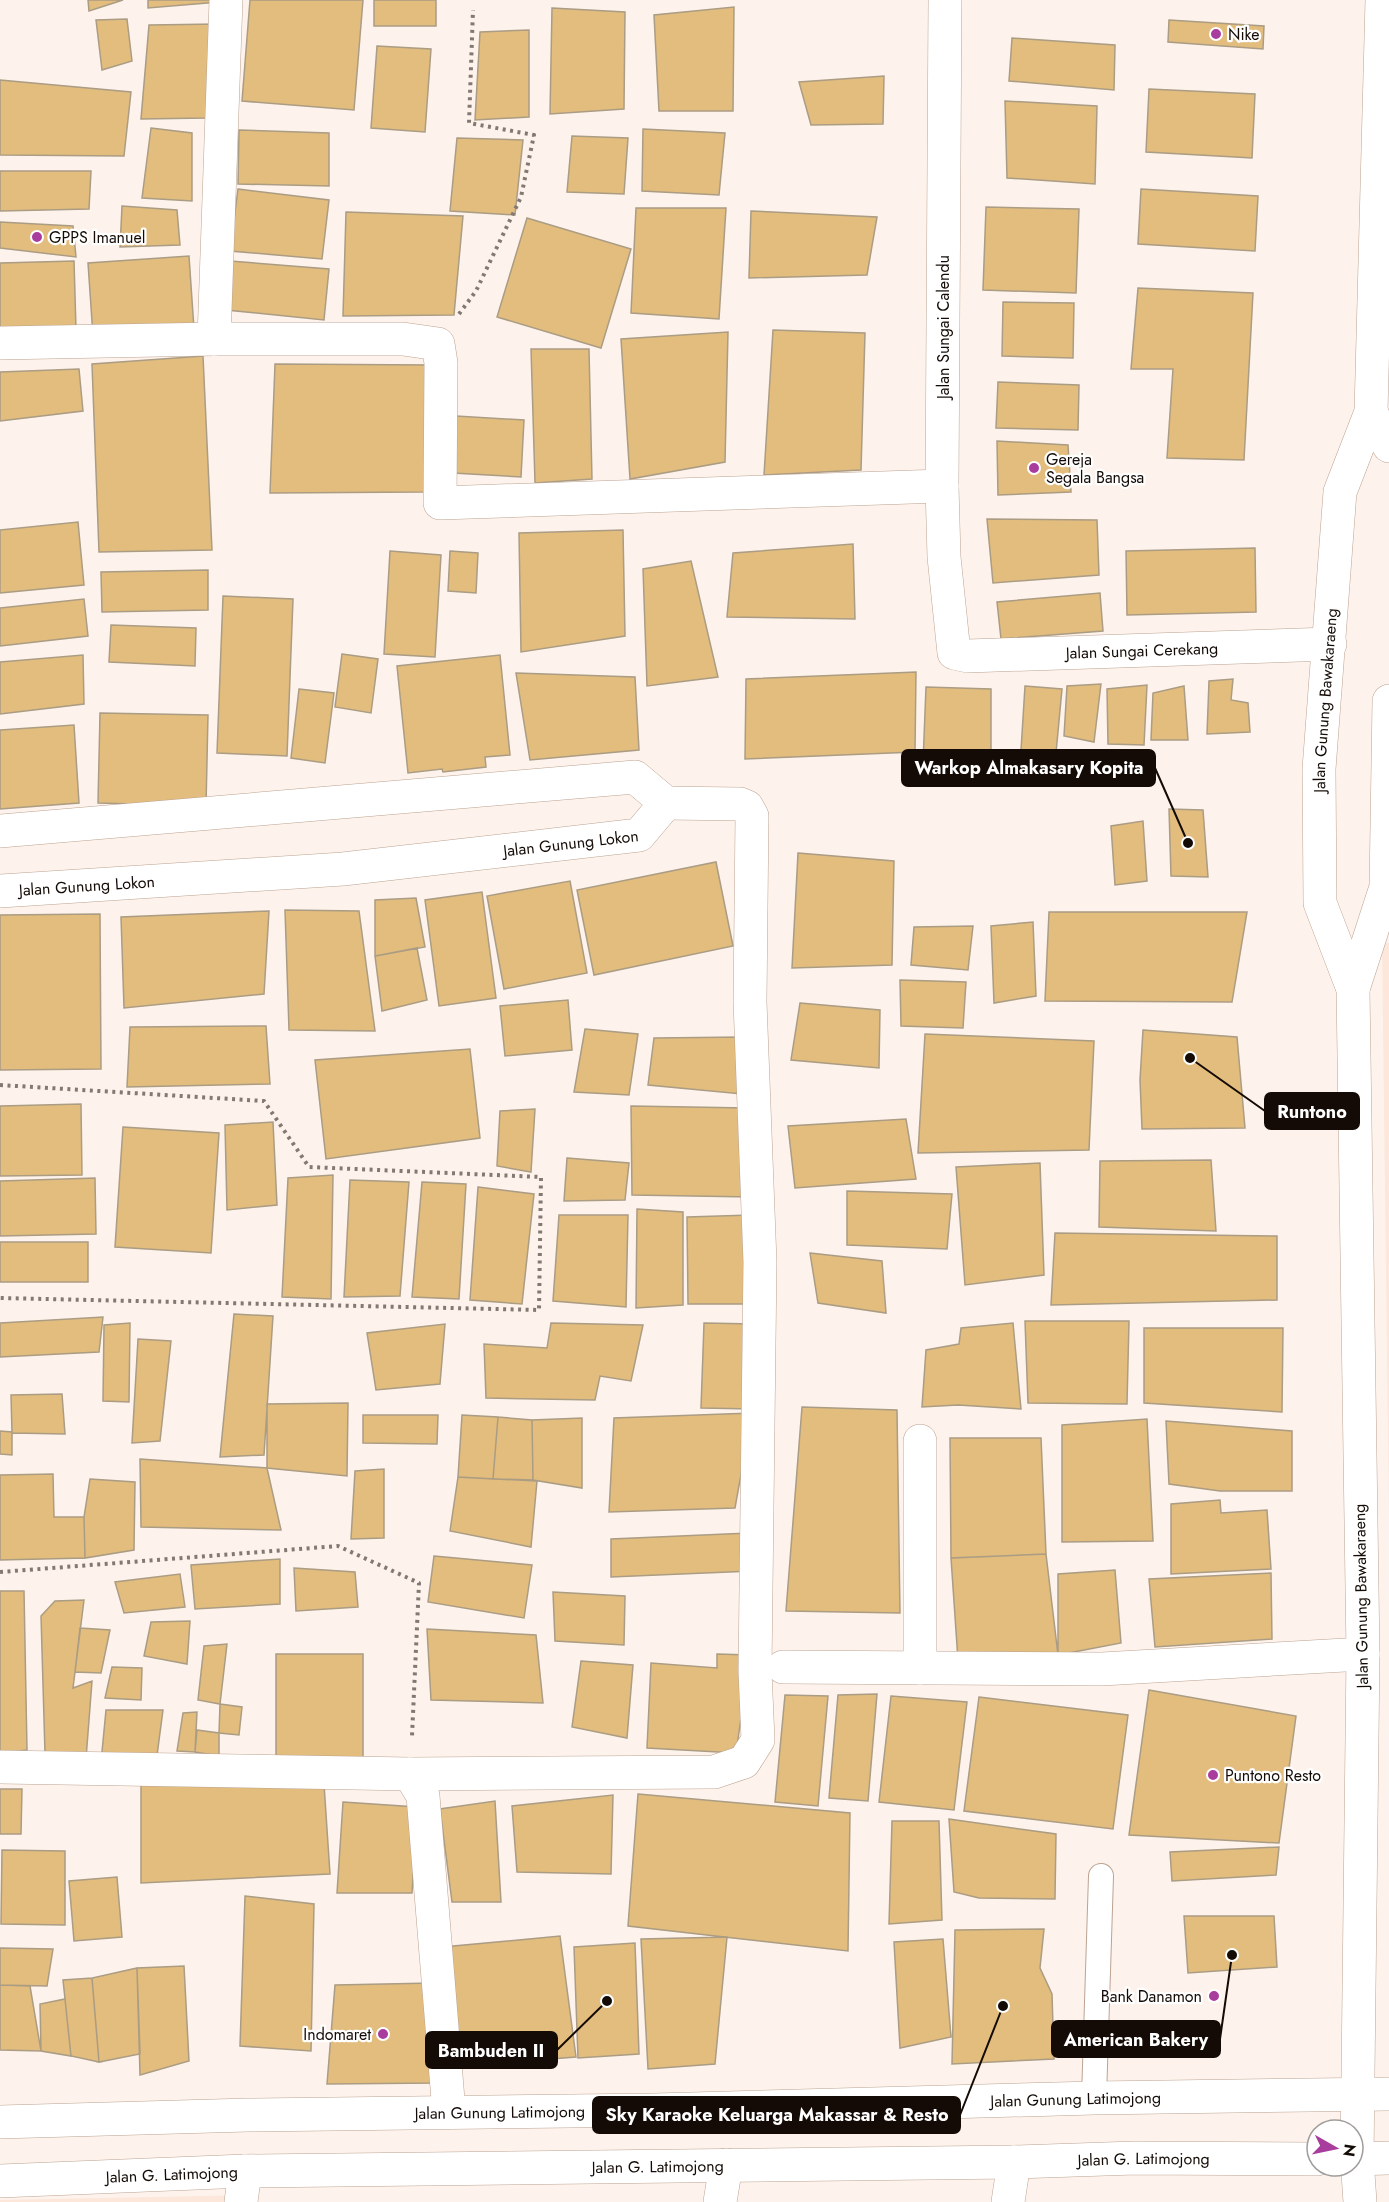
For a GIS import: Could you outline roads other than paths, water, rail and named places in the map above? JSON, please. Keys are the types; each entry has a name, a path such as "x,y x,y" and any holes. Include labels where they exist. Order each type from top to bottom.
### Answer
{"street":[{"path":"214,339 226,0"},
{"name":"Jalan Sungai Calendu","path":"945,0 942,486 944,557 954,653"},
{"path":"1371,0 1382,0"},
{"name":"Jalan Gunung Bawakaraeng","path":"1353,989 1320,903 1319,770 1340,492 1371,412 1382,0"},
{"path":"0,343 214,339 403,339 438,344 441,363 440,503 942,486"},
{"name":"Jalan Gunung Bawakaraeng","path":"1371,412 1389,446"},
{"name":"Jalan Sungai Cerekang","path":"954,653 968,656 1330,644"},
{"name":"Jalan Gunung Bawakaraeng","path":"1360,2202 1373,2094 1362,1654 1353,989 1386,886 1389,701"},
{"path":"0,831 635,777 666,803 740,804 747,807 752,816 750,1002 760,1262 755,1671 758,1740 744,1762 714,1772 410,1774 0,1767"},
{"name":"Jalan Gunung Lokon","path":"0,891 343,869 639,835 666,803"},
{"path":"920,1441 920,1668"},
{"path":"783,1667 1102,1669 1362,1654"},
{"path":"410,1774 423,1796 449,2112"},
{"name":"Jalan Gunung Latimojong","path":"0,2122 248,2115 654,2110 1094,2098 1373,2094"},
{"name":"Jalan G. Latimojong","path":"0,2181 243,2187 726,2165 1014,2163 1134,2158 1305,2159"},
{"path":"1008,2202 1014,2163"},
{"path":"720,2202 726,2165"}],"lane":[{"path":"1094,2098 1101,1876"}],"place":[{"name":"Nike","path":"1216,34"},
{"name":"GPPS Imanuel","path":"37,237"},
{"name":"Gereja Segala Bangsa","path":"1034,468"},
{"name":"Warkop Almakasary Kopita","path":"1188,843"},
{"name":"Runtono","path":"1190,1058"},
{"name":"Puntono Resto","path":"1213,1775"},
{"name":"American Bakery","path":"1232,1955"},
{"name":"Bank Danamon","path":"1214,1996"},
{"name":"Bambuden II","path":"607,2001"},
{"name":"Sky Karaoke Keluarga Makassar & Resto","path":"1003,2006"},
{"name":"Indomaret","path":"383,2034"}]}
